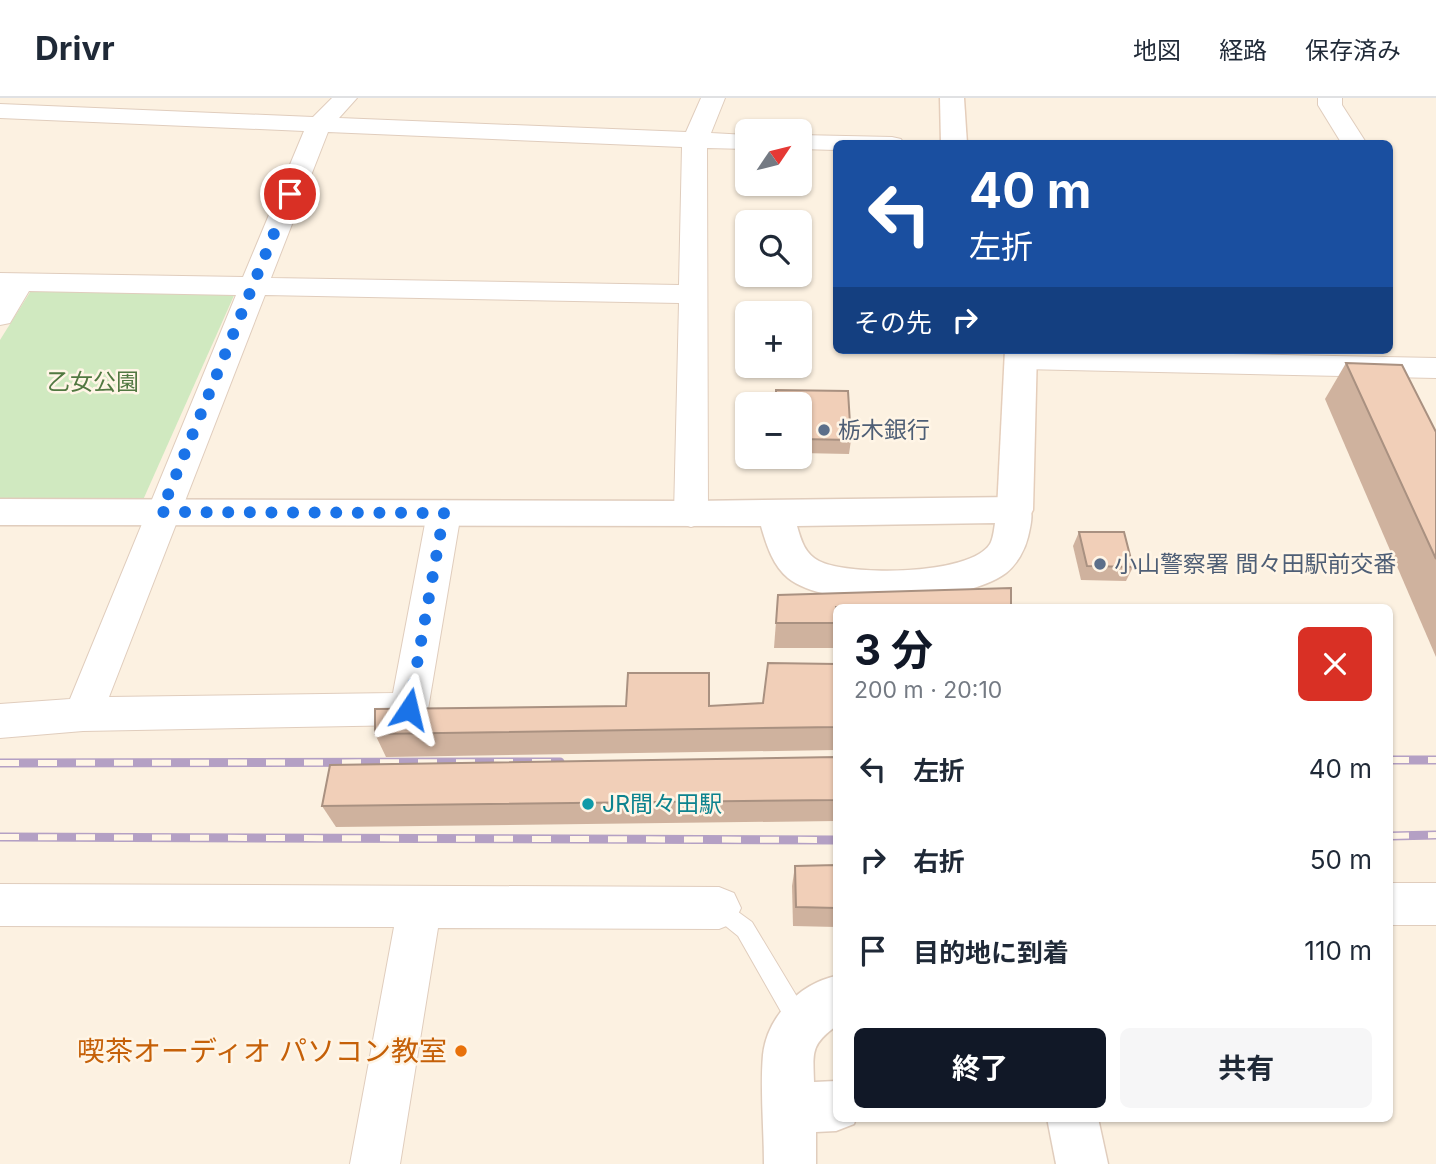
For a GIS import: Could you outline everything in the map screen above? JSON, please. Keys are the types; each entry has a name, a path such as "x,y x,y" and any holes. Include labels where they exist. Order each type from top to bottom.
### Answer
{"street":[{"path":"83,714 252,284 318,126 345,98"},
{"path":"691,514 695,141 713,98"},
{"path":"952,98 954,140"},
{"path":"1330,98 1330,105 1352,140"},
{"path":"0,111 735,142"},
{"path":"812,142 833,143"},
{"path":"0,316 10,282 252,284 693,294"},
{"path":"775,513 788,555 806,572 840,582 947,582 980,572 1000,558 1010,539 1015,510 1021,354 1337,358 1436,368"},
{"path":"0,512 691,514 1015,510"},
{"path":"0,721 83,714 409,709 444,513"},
{"path":"1393,904 1436,904"},
{"path":"0,905 719,908"},
{"path":"375,1164 419,908"},
{"path":"790,1164 813,1107 788,1052 818,1012"},
{"path":"1073,1122 1082,1164"}],"lane":[{"path":"719,908 745,929 818,1012"}],"green space":[{"name":"乙女公園","path":"32,289 236,291 143,500 0,499 0,340"}],"building":[{"path":"1346,363 1402,365 1436,432 1436,559"},
{"path":"848,391 851,440 812,439 812,392 776,392"},
{"path":"1079,532 1124,532 1133,567 1087,566"},
{"path":"1011,588 1011,604 833,604 833,623 776,623 778,595"},
{"path":"768,663 833,664 833,727 375,734 375,709 626,706 628,673 709,673 709,706 763,703"},
{"path":"833,757 833,800 322,806 330,765"},
{"path":"833,865 833,908 796,907 795,866"}],"railway":[{"path":"1393,760 1436,760"},
{"path":"0,763 560,762"},
{"path":"1393,836 1436,835"},
{"path":"0,837 833,840"}],"place":[{"name":"栃木銀行","path":"824,430"},
{"name":"小山警察署 間々田駅前交番","path":"1100,564"},
{"name":"JR間々田駅","path":"588,804"},
{"name":"喫茶オーディオ パソコン教室","path":"461,1051"}],"route":[{"path":"290,194 161,512 444,513 409,709"}]}
